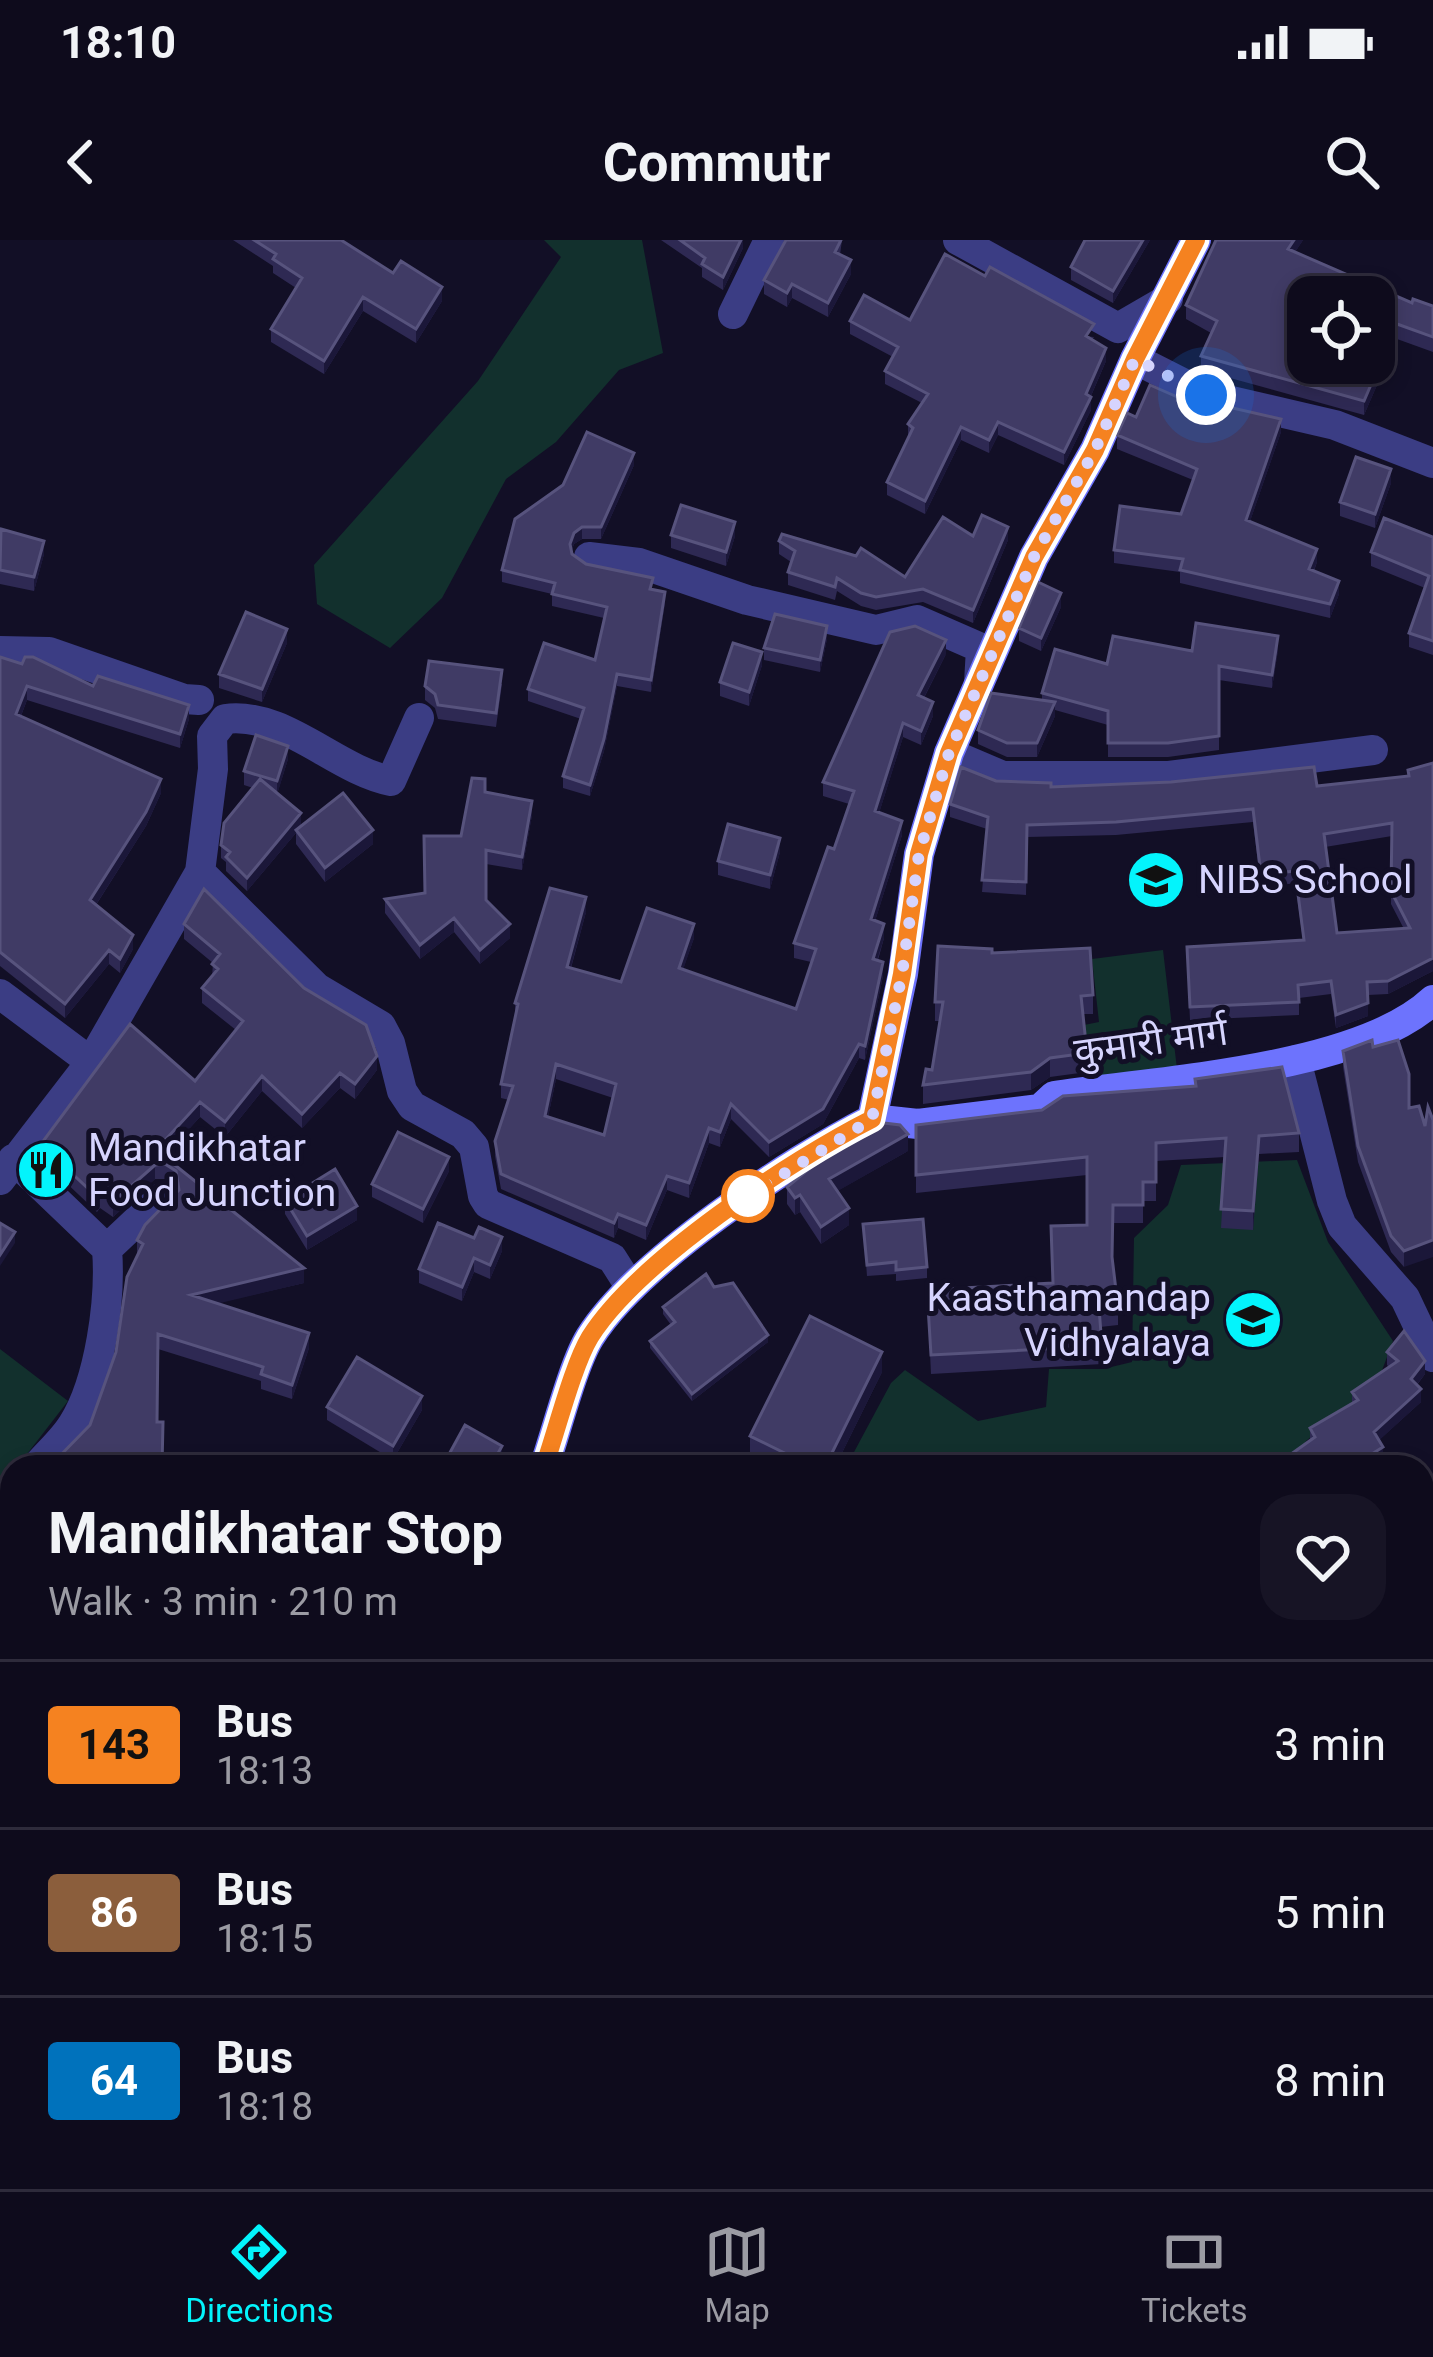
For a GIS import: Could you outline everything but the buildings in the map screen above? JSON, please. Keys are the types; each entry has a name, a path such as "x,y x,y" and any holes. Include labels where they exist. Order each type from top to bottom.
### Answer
{"main road":[{"path":"548,1455 588,1339 631,1288 736,1203 872,1119 902,974 919,854 949,753 1034,557 1095,450 1196,240"},
{"name":"कुमारी मार्ग","path":"872,1119 918,1124 1040,1109 1054,1096 1296,1060 1412,1020 1433,1000"}],"street":[{"path":"734,314 769,240"},
{"path":"958,240 1118,328 1168,299"},
{"path":"1135,359 1206,395 1335,425 1433,463"},
{"path":"589,557 639,563 747,600 876,630 923,621 981,648 979,683"},
{"path":"0,651 49,652 184,699 200,700"},
{"path":"106,1249 6,1170 91,1062 200,872 214,769 212,736 225,719 252,720 391,781 419,718"},
{"path":"949,753 1003,776 1168,776 1373,750"},
{"path":"200,872 317,988 381,1026 390,1042 402,1091 412,1106 464,1134 474,1147 488,1204 612,1258 631,1288"},
{"path":"0,994 91,1062"},
{"path":"1296,1060 1342,1226 1405,1298 1433,1357"},
{"path":"46,1455 74,1423 92,1374 101,1341 106,1249 161,1198"}],"green space":[{"path":"544,240 642,240 663,353 619,370 556,442 506,479 442,598 390,648 317,604 314,565 478,381 561,257"},
{"path":"1163,950 1177,1069 1091,1079 1084,1025 1099,1022 1092,959"},
{"path":"1297,1160 1328,1242 1393,1341 1378,1381 1306,1441 1299,1454 852,1455 891,1383 905,1370 978,1421 1046,1407 1049,1369 1103,1369 1132,1362 1134,1238 1168,1205 1181,1165"},
{"path":"0,1349 68,1401 26,1455 0,1455"}],"bus line":[{"name":"143","path":"548,1455 588,1339 631,1288 736,1203 872,1119 902,974 919,854 949,753 1034,557 1095,450 1196,240"}],"place":[{"name":"NIBS School","path":"1156,880"},
{"name":"Mandikhatar Food Junction","path":"46,1170"},
{"name":"Kaasthamandap Vidhyalaya","path":"1253,1320"}],"route":[{"path":"748,1196 872,1119 902,974 919,854 949,753 1034,557 1095,450 1135,359 1206,395"}]}
